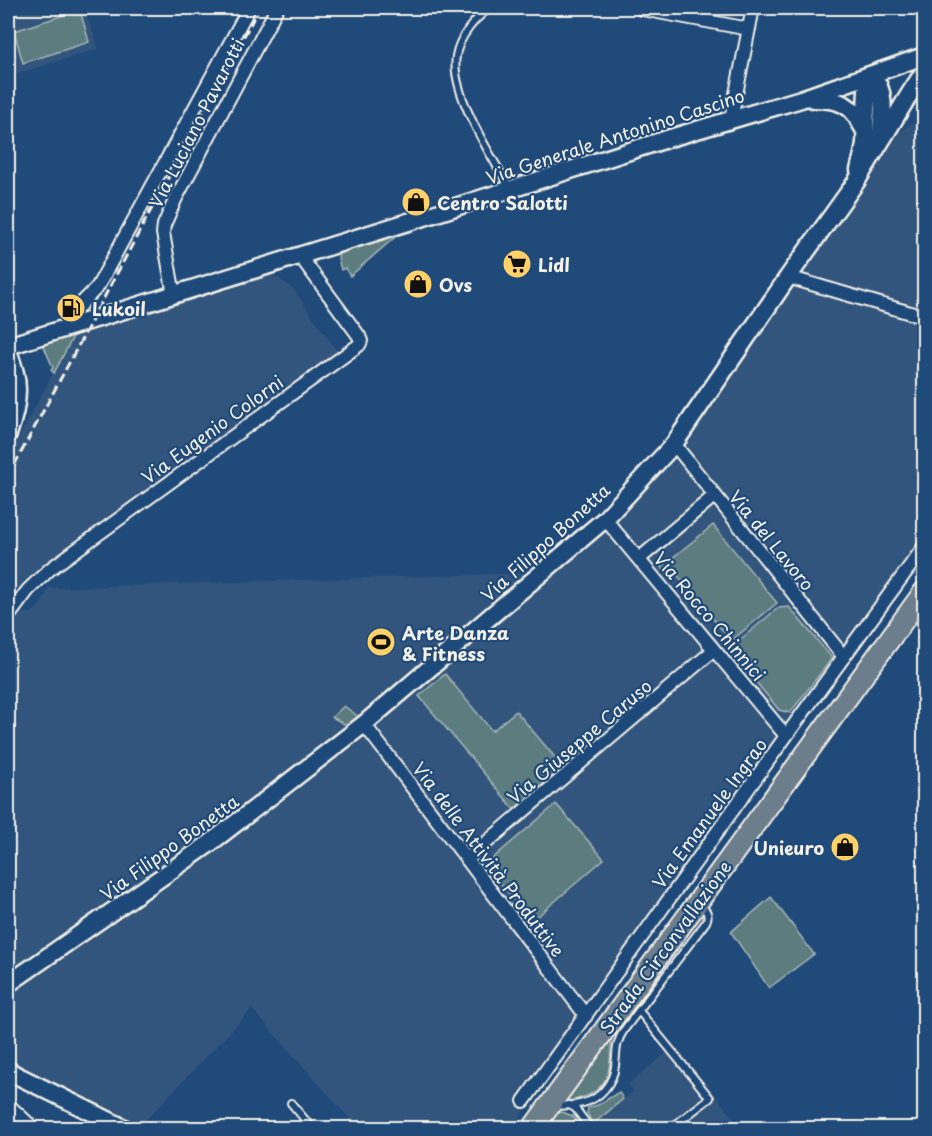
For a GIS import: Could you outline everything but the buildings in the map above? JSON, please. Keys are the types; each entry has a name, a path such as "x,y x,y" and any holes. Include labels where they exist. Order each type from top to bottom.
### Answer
{"main road":[{"name":"Strada Circonvallazione","path":"533,1128 924,592"}],"street":[{"path":"74,326 73,316 98,286 249,8"},
{"name":"Via Luciano Pavarotti","path":"174,295 163,241 164,225 277,8"},
{"path":"731,119 753,8"},
{"path":"642,9 749,29"},
{"name":"Via Generale Antonino Cascino","path":"8,348 670,138 801,99 924,56"},
{"name":"Via Filippo Bonetta","path":"8,984 209,844 364,724 605,519 674,444 856,182 924,72"},
{"path":"856,182 864,151 867,90 871,75"},
{"path":"871,75 880,85 882,98 880,144"},
{"path":"801,99 830,99 844,104 855,114 865,131"},
{"name":"Via Eugenio Colorni","path":"8,617 28,590 50,568 359,345 361,340 359,336 300,256"},
{"path":"788,277 924,317"},
{"path":"8,348 17,391 15,413 8,434"},
{"name":"Via del Lavoro","path":"674,444 844,657"},
{"path":"639,559 714,496"},
{"name":"Via Rocco Chinnici","path":"605,519 786,736"},
{"name":"Via Emanuele Ingrao","path":"524,1101 924,547"},
{"name":"Via Giuseppe Caruso","path":"467,859 714,650"},
{"name":"Via delle Attività Produttive","path":"364,724 586,1016"},
{"path":"10,1073 124,1128"},
{"path":"8,1105 33,1128"}],"lane":[{"path":"490,8 477,19 463,38 456,55 455,66 462,100 511,190"},
{"path":"548,1107 583,1104 606,1088 613,1074 617,1041 706,922 707,912 697,902"},
{"path":"639,1011 710,1098 671,1128"},
{"path":"291,1103 312,1128"},
{"path":"568,1105 575,1108 590,1128"}],"shaded area":[{"path":"8,8 84,8 99,49 8,76"},
{"path":"913,123 924,125 924,560 512,1128 358,1128 252,1009 138,1128 113,1115 109,1110 103,1111 12,1068 12,1061 8,1058 8,627 17,612 31,613 40,605 48,588 528,573 590,521 666,441 894,134"},
{"path":"262,274 277,277 294,290 340,355 24,587 8,608 8,457 75,333"},
{"path":"675,1046 742,1128 587,1128 634,1091 628,1084"}],"green space":[{"path":"80,10 89,42 23,63 14,31"},
{"path":"401,232 350,276 345,268 341,270 338,258 340,251"},
{"path":"75,333 54,373 43,344"},
{"path":"713,525 777,603 731,641 675,572 667,574 661,567"},
{"path":"789,607 832,658 790,713 779,710 729,649 778,608"},
{"path":"445,674 492,731 516,711 563,767 514,809 419,696"},
{"path":"344,706 359,717 348,726 332,717"},
{"path":"556,804 604,859 531,922 491,871 490,865 493,858"},
{"path":"771,897 814,954 769,988 731,932"},
{"path":"613,1034 609,1071 602,1085 590,1094 566,1102 565,1099"},
{"path":"619,1092 623,1099 593,1124 587,1113 588,1108 598,1105"},
{"path":"562,1112 573,1116 582,1128 542,1128 554,1115"}],"railway":[{"path":"8,477 259,8"}],"place":[{"name":"Centro Salotti","path":"416,202"},
{"name":"Lidl","path":"517,264"},
{"name":"Ovs","path":"418,284"},
{"name":"Lukoil","path":"71,308"},
{"name":"Arte Danza & Fitness","path":"381,642"},
{"name":"Unieuro","path":"845,847"}]}
